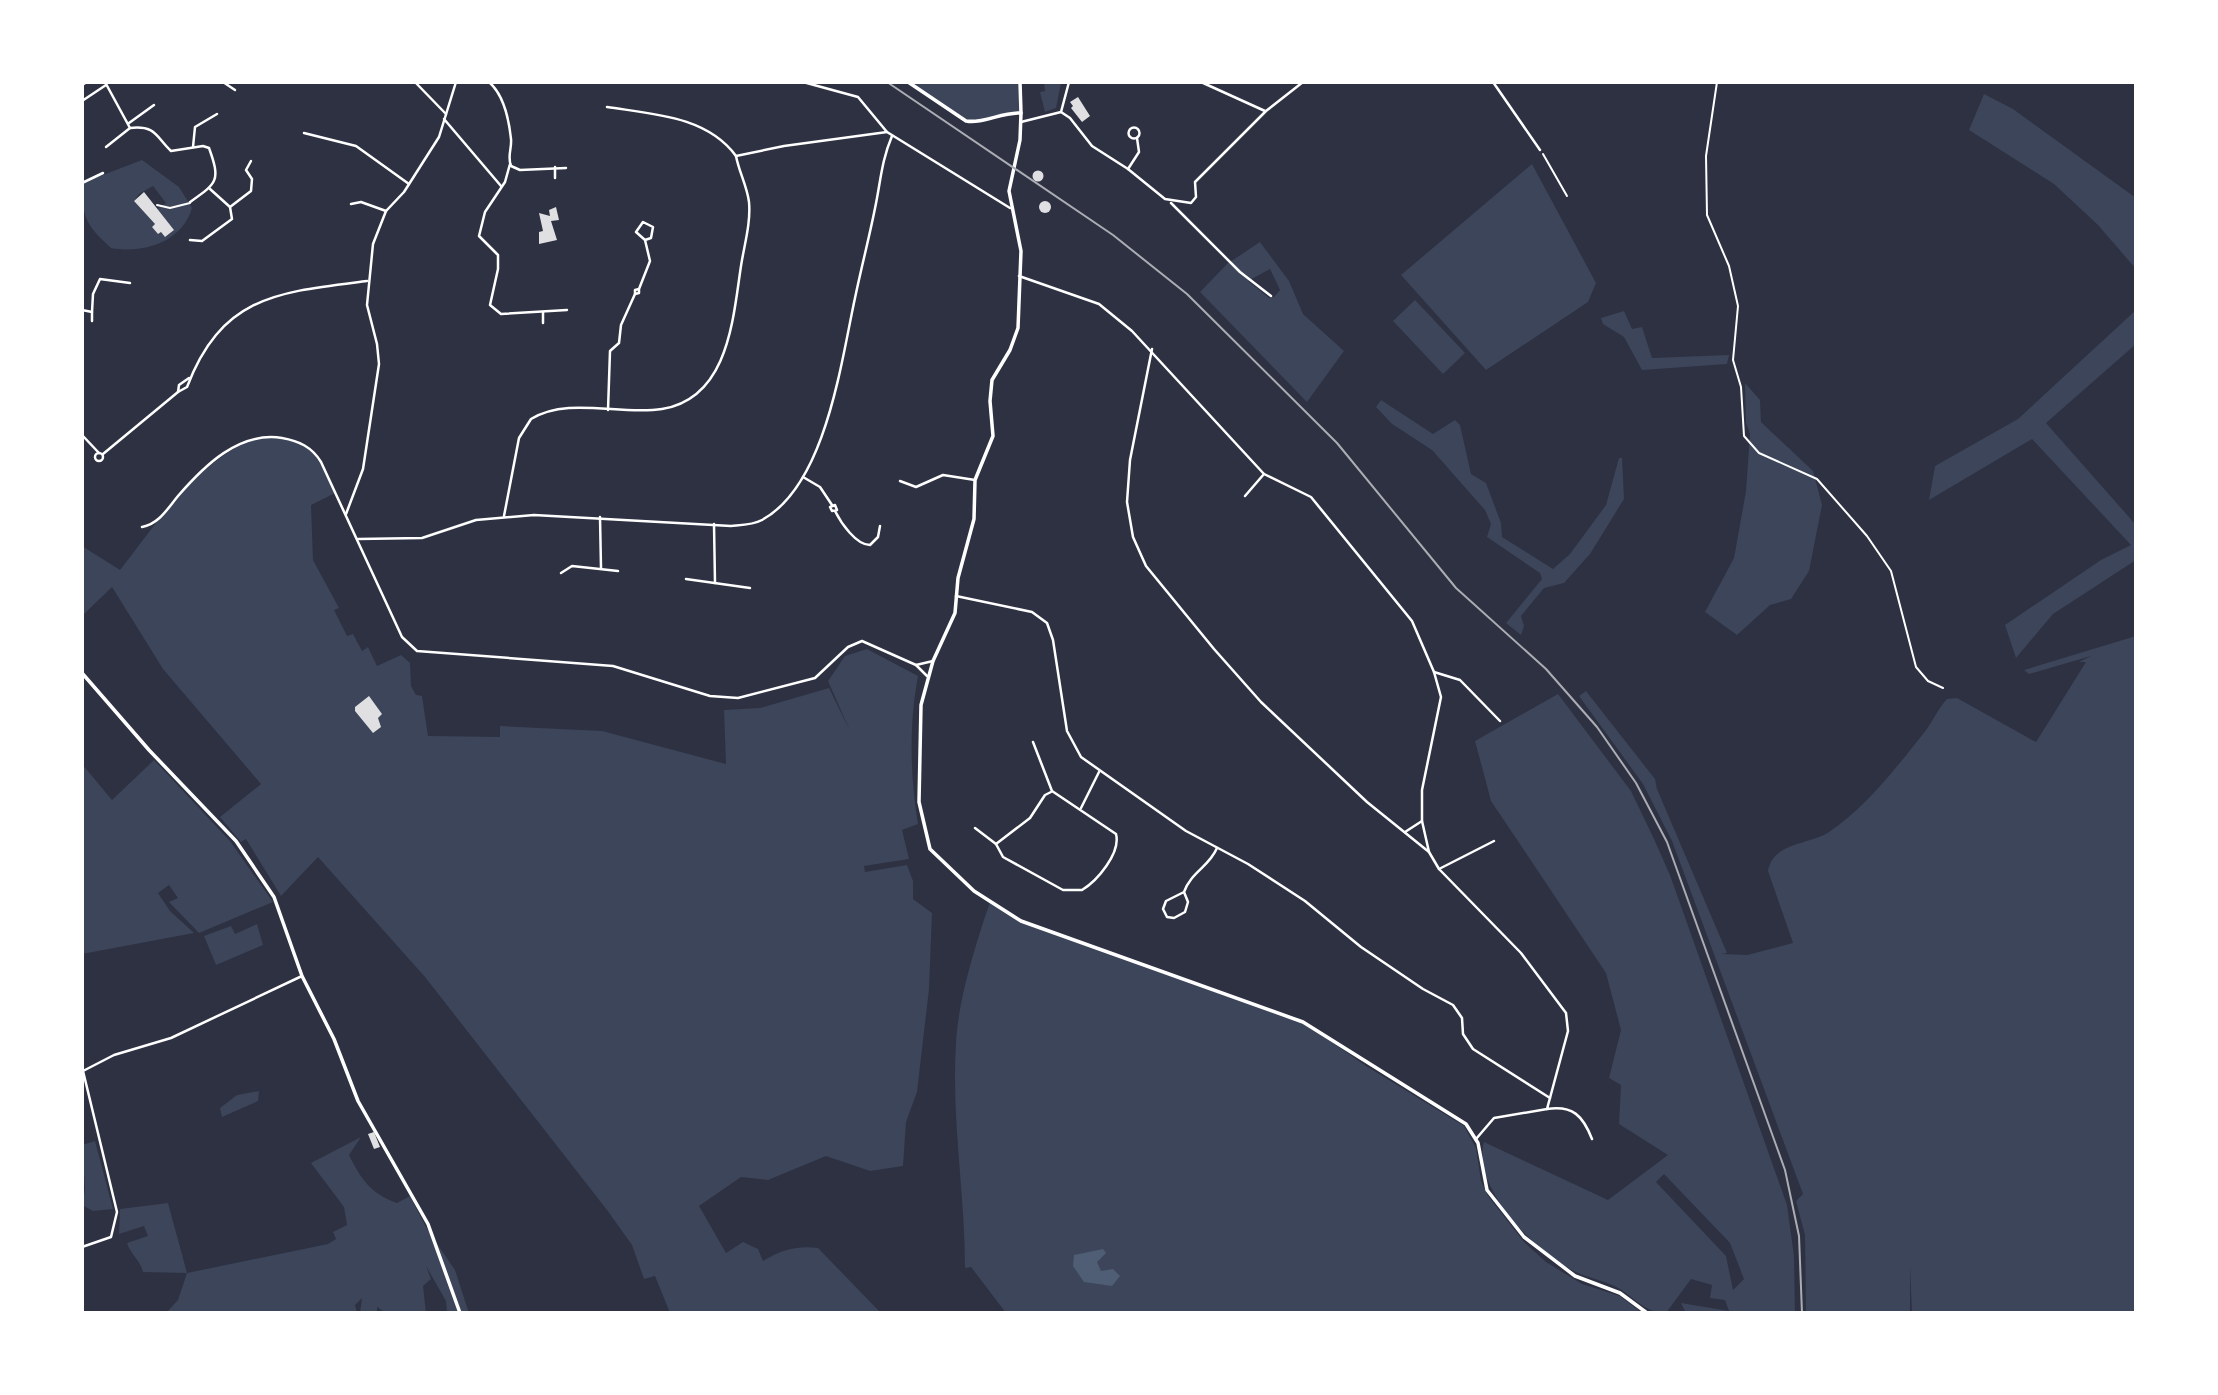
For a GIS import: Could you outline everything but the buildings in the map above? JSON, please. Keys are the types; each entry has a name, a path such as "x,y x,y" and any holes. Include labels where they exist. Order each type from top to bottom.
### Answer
{"main road":[{"path":"908,82 973,123 1003,113 1021,113"},
{"path":"1020,82 1021,122 1017,161 1010,180 1010,208 1021,251 1016,338 992,380 990,401 993,436 975,480 974,519 964,553 953,622 927,676 919,723 922,813 933,854 974,891 1011,916 1303,1022 1466,1124 1476,1139 1487,1190 1524,1237 1575,1276 1620,1293 1647,1313"},
{"path":"82,673 149,750 236,841 274,897 302,976 334,1039 363,1111 428,1224 460,1313"}],"street":[{"path":"223,82 234,90"},
{"path":"415,82 446,114"},
{"path":"346,514 363,469 379,364 367,305 367,281 373,244 386,211 409,184 439,137 456,82"},
{"path":"489,82 498,93 504,109 511,141 510,164 501,186 485,212 479,236 498,255 490,305 501,314 567,310"},
{"path":"803,82 858,96 892,136 1010,208"},
{"path":"1061,112 1069,82"},
{"path":"1201,82 1266,111"},
{"path":"1170,202 1191,203 1196,197 1195,182 1266,111 1303,82"},
{"path":"1493,82 1540,150"},
{"path":"82,101 106,83 129,126"},
{"path":"106,147 154,105"},
{"path":"504,516 519,438 531,419 559,409 669,408 694,395 718,366 729,338 749,214 745,182 736,156 724,142 703,128 671,118 607,107"},
{"path":"1021,122 1061,112"},
{"path":"1061,112 1092,146 1128,169 1170,202 1240,272 1271,296"},
{"path":"192,147 194,128 217,114"},
{"path":"444,119 501,186"},
{"path":"129,126 158,134 168,150 205,146 210,151 217,173 210,189 190,202"},
{"path":"736,156 784,146 887,132"},
{"path":"304,134 356,146 409,184"},
{"path":"358,538 422,538 476,520 504,516 600,517 748,525 762,520 786,499 803,477 815,455 828,417 883,159 892,136"},
{"path":"1128,169 1139,152 1137,138"},
{"path":"230,207 251,191 252,178 246,170 251,161"},
{"path":"510,164 520,170 566,167"},
{"path":"555,167 555,178"},
{"path":"82,183 103,173"},
{"path":"190,240 202,241 217,227 230,220 230,207 210,189"},
{"path":"351,204 361,202 386,211"},
{"path":"649,223 654,233 645,240 639,238 638,226 649,223"},
{"path":"608,410 610,351 619,343 621,325 650,267 645,240"},
{"path":"1020,276 1099,304 1152,349 1264,474 1311,497 1326,512 1412,621 1434,672 1441,697 1422,790 1422,821 1429,852"},
{"path":"92,321 93,294 100,279 131,283"},
{"path":"82,435 101,453 186,389 189,378 218,331 253,304 278,295 367,281"},
{"path":"82,310 92,312"},
{"path":"543,312 543,323"},
{"path":"1152,349 1130,460 1127,502 1133,537 1146,566 1213,649 1294,735 1429,852 1440,869 1521,953 1566,1013 1568,1031 1547,1109"},
{"path":"178,393 179,384 189,378"},
{"path":"142,527 160,518 204,469 235,446 258,438 295,440 308,447 321,462 402,637 412,649 422,652 613,666 720,698 755,696 815,678 848,647 862,641 916,665 927,676"},
{"path":"1245,496 1264,474"},
{"path":"900,481 916,487 943,475 975,480"},
{"path":"803,477 820,487 832,505 830,509 835,511 855,540 866,546 878,537 880,526"},
{"path":"600,517 601,568"},
{"path":"714,524 715,583"},
{"path":"561,573 572,566 618,571"},
{"path":"686,579 750,588"},
{"path":"956,596 1032,612 1047,623 1053,640 1069,738 1081,757 1186,831 1305,901 1361,947 1423,989 1453,1005 1462,1018 1463,1034 1474,1049 1552,1098"},
{"path":"916,665 933,660"},
{"path":"1434,672 1460,680 1500,721"},
{"path":"975,828 996,844 1001,855 1007,860 1063,890 1082,890 1104,868 1118,838 1113,831 1081,808 1052,791 1033,742"},
{"path":"1081,808 1099,772"},
{"path":"996,844 1030,818 1045,795 1052,791"},
{"path":"1405,832 1422,821"},
{"path":"1440,869 1494,841"},
{"path":"1184,892 1188,902 1185,912 1174,918 1167,917 1163,909 1166,901 1184,892 1193,874 1208,863 1217,848"},
{"path":"82,1247 111,1237 117,1212 83,1071 114,1055 171,1038 302,976"},
{"path":"1476,1139 1494,1118 1560,1107 1583,1119 1592,1139"}],"lane":[{"path":"157,205 177,207 190,202"}],"path":[{"path":"1717,82 1706,156 1706,204 1714,237 1729,266 1738,306 1733,360 1741,387 1744,436 1759,453 1816,479 1867,536 1891,571 1916,667 1928,681 1943,688"},
{"path":"1540,150 1567,196"}],"shaded area":[{"path":"908,82 1020,82 1021,113 966,121"},
{"path":"1044,83 1061,83 1056,108 1045,112 1040,92 1045,91"},
{"path":"1984,94 2013,109 2136,198 2136,269 2098,225 2054,184 1969,130"},
{"path":"142,160 179,187 192,208 180,229 160,243 136,249 111,248 87,220 82,183","holes":["153,186 166,203 157,209 174,230 165,237 161,232 158,234 152,227 155,224 134,201 139,194"]},
{"path":"1532,164 1596,283 1588,302 1486,370 1401,275"},
{"path":"1260,242 1289,281 1303,314 1344,351 1307,402 1200,292 1227,264","holes":["1270,269 1280,290 1274,297 1269,298 1248,281"]},
{"path":"1415,300 1465,353 1443,374 1393,321"},
{"path":"2136,310 2136,344 2046,423 2136,525 2136,560 2053,614 2016,658 2005,625 2101,560 2131,545 2032,439 1929,500 1935,466 2018,419"},
{"path":"1624,311 1632,329 1642,327 1652,358 1729,355 1727,364 1642,370 1624,337 1603,324 1601,318"},
{"path":"1745,383 1760,400 1761,422 1813,471 1822,505 1809,571 1791,599 1770,605 1737,635 1705,612 1734,558 1746,491 1750,434 1746,423"},
{"path":"1381,400 1433,434 1455,420 1460,425 1471,474 1486,483 1501,523 1502,537 1553,569 1570,554 1606,505 1619,458 1622,458 1624,499 1590,554 1564,583 1544,588 1521,616 1524,626 1521,635 1506,623 1542,579 1540,573 1487,537 1491,524 1485,510 1432,450 1392,424 1376,407"},
{"path":"258,437 289,441 308,448 321,465 335,493 311,505 313,560 339,608 334,610 347,636 353,634 362,651 368,647 377,666 401,655 410,663 411,686 416,695 422,696 428,736 500,737 500,726 602,731 726,764 724,710 760,708 829,688 850,731 828,681 845,656 867,649 918,676 912,750 918,824 902,830 909,859 864,866 865,872 907,865 913,881 913,899 932,913 929,989 917,1092 906,1122 903,1166 870,1171 826,1156 768,1180 741,1177 699,1206 726,1253 743,1242 758,1249 763,1261 789,1249 818,1248 881,1313 670,1313 655,1276 644,1279 632,1245 607,1210 425,977 318,857 281,896 246,839 241,842 220,817 261,784 163,669 112,587 82,616 82,546 120,570 165,512 198,476 236,448"},
{"path":"2136,636 2136,1313 1912,1313 1910,1266 1910,1313 1806,1313 1805,1235 1796,1201 1803,1194 1672,841 1643,784 1579,696 1586,691 1655,779 1727,953 1722,954 1747,955 1793,943 1768,871 1777,854 1829,832 1855,811 1902,760 1947,699 1957,698 2036,742 2086,662 2079,662 2091,656 2029,674 2024,670"},
{"path":"1558,694 1631,791 1670,875 1787,1205 1794,1256 1795,1313 1686,1313 1681,1303 1729,1311 1725,1300 1710,1298 1712,1285 1691,1279 1666,1313 1653,1311 1620,1289 1576,1272 1555,1260 1523,1232 1496,1197 1487,1178 1483,1160 1484,1142 1608,1200 1668,1155 1619,1124 1621,1085 1609,1078 1621,1030 1606,973 1491,801 1475,741","holes":["1664,1174 1730,1243 1744,1279 1733,1290 1726,1256 1656,1182"]},
{"path":"154,760 230,841 273,902 199,933 169,902 178,898 169,885 158,893 170,911 194,933 82,954 82,764 112,800"},
{"path":"990,902 1011,916 1303,1022 1366,1066 1464,1126 1476,1148 1481,1181 1488,1196 1524,1242 1546,1262 1582,1284 1620,1296 1642,1313 1006,1313 971,1267 965,1268 955,1099 956,1043 960,1009"},
{"path":"257,924 263,945 216,965 204,936 231,926 235,934"},
{"path":"259,1091 258,1101 222,1117 220,1108 237,1095"},
{"path":"361,1137 349,1155 358,1171 368,1185 388,1199 397,1203 410,1196 427,1229 455,1270 469,1313 447,1313 446,1301 426,1266 431,1279 423,1286 426,1313 386,1313 377,1307 377,1313 360,1313 362,1298 355,1305 357,1313 166,1313 178,1300 187,1273 328,1244 336,1239 333,1232 347,1225 344,1207 311,1163"},
{"path":"95,1141 113,1209 93,1211 82,1205 85,1190 82,1145"},
{"path":"168,1203 187,1273 143,1272 127,1243 148,1236 144,1226 119,1234 120,1209"},
{"path":"1103,1249 1106,1253 1097,1262 1101,1271 1113,1269 1120,1276 1112,1286 1084,1282 1073,1266 1074,1255"}],"railway":[{"path":"887,82 1113,235 1187,294 1337,443 1456,588 1546,669 1597,727 1636,783 1667,842 1785,1170 1799,1236 1802,1313"}]}
